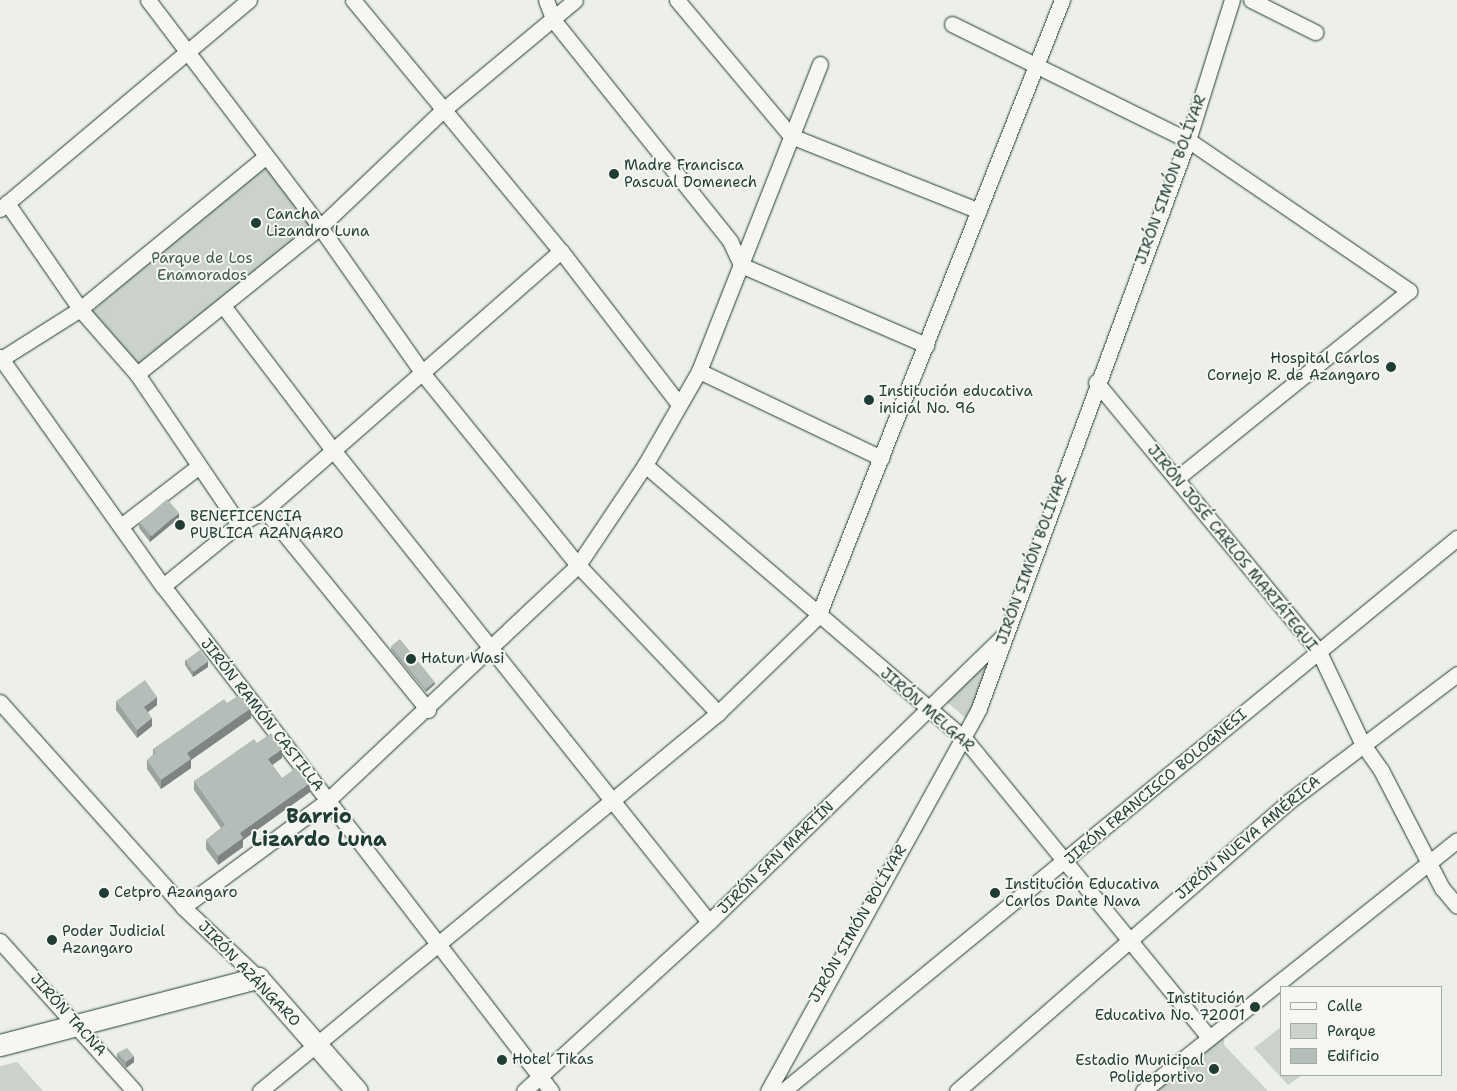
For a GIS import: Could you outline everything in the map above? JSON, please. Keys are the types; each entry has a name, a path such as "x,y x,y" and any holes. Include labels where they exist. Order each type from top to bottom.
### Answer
{"street":[{"path":"148,0 265,157 320,227 424,375 578,564 718,713"},
{"path":"238,524 137,374 80,309 4,206 249,0"},
{"path":"353,0 442,111 561,251 678,403"},
{"path":"546,0 554,21 730,240 741,265 926,344"},
{"path":"137,374 224,307 320,227 442,111 554,21 575,0"},
{"path":"677,0 790,136 979,211"},
{"path":"260,1091 314,1042 437,944 718,713 818,616 1062,0"},
{"name":"JIRÓN SIMÓN BOLÍVAR","path":"772,1088 964,738 1007,632 1096,382 1188,140 1232,0"},
{"path":"1251,0 1315,32"},
{"path":"952,24 1036,68 1188,140 1409,291 1176,480"},
{"path":"183,907 328,800 428,710 489,648 578,564 645,465 678,403 699,370 820,64"},
{"path":"1,358 80,309 265,157"},
{"path":"163,586 238,524 264,510 424,375 561,251"},
{"path":"224,307 333,450 489,648 709,922"},
{"name":"JIRÓN RAMÓN CASTILLA","path":"1,358 163,586 551,1091"},
{"path":"699,370 881,458"},
{"name":"JIRÓN JOSÉ CARLOS MARIÁTEGUI","path":"1096,382 1319,652 1362,743 1430,861 1442,888 1457,906"},
{"name":"JIRÓN MELGAR","path":"645,465 929,711 964,738 1130,938 1209,1037"},
{"path":"121,526 199,466"},
{"path":"264,510 428,710"},
{"name":"JIRÓN FRANCISCO BOLOGNESI","path":"783,1091 1457,538"},
{"name":"JIRÓN SAN MARTÍN","path":"524,1091 709,922 929,711 1007,632"},
{"name":"JIRÓN NUEVA AMÉRICA","path":"957,1091 1130,938 1362,743 1457,674"},
{"name":"JIRÓN AZÁNGARO","path":"0,702 6,720 183,907 258,978 357,1091"},
{"path":"1143,1091 1457,840"},
{"name":"JIRÓN TACNA","path":"0,941 79,1024 134,1091"},
{"path":"0,1045 258,978"}],"green space":[{"name":"Parque de Los Enamorados","path":"264,162 320,227 146,378 90,314"},
{"path":"1001,640 968,720 941,697"},
{"path":"1280,1028 1280,1076 1301,1076 1288,1085 1254,1048"},
{"name":"Estadio Municipal Polideportivo","path":"1224,1036 1224,1045 1268,1091 1153,1091"},
{"path":"17,1062 43,1091 0,1091 0,1066"}],"building":[{"path":"167,499 179,513 152,536 140,523"},
{"path":"400,639 435,682 425,689 391,647"},
{"path":"200,650 208,661 194,672 185,661"},
{"path":"145,680 157,697 144,707 152,718 137,730 116,701"},
{"path":"241,694 251,708 187,753 191,759 161,780 147,760 156,753 153,749 224,699 227,703"},
{"path":"271,733 282,749 268,759 282,778 297,767 310,783 240,833 243,838 218,856 206,840 225,825 194,781 254,739 257,743"},
{"path":"127,1048 134,1056 126,1062 117,1053"}],"place":[{"name":"Madre Francisca Pascual Domenech","path":"614,174"},
{"name":"Cancha Lizandro Luna","path":"256,223"},
{"name":"Hospital Carlos Cornejo R. de Azangaro","path":"1391,367"},
{"name":"Institución educativa inicial No. 96","path":"869,400"},
{"name":"BENEFICENCIA PUBLICA AZANGARO","path":"180,525"},
{"name":"Hatun Wasi","path":"411,659"},
{"name":"Cetpro Azangaro","path":"104,893"},
{"name":"Institución Educativa Carlos Dante Nava","path":"995,893"},
{"name":"Poder Judicial Azangaro","path":"52,940"},
{"name":"Institución Educativa No. 72001","path":"1255,1007"},
{"name":"Hotel Tikas","path":"502,1060"},
{"name":"Estadio Municipal Polideportivo","path":"1214,1069"}],"district":[{"name":"Barrio Lizardo Luna","path":"319,828"}]}
